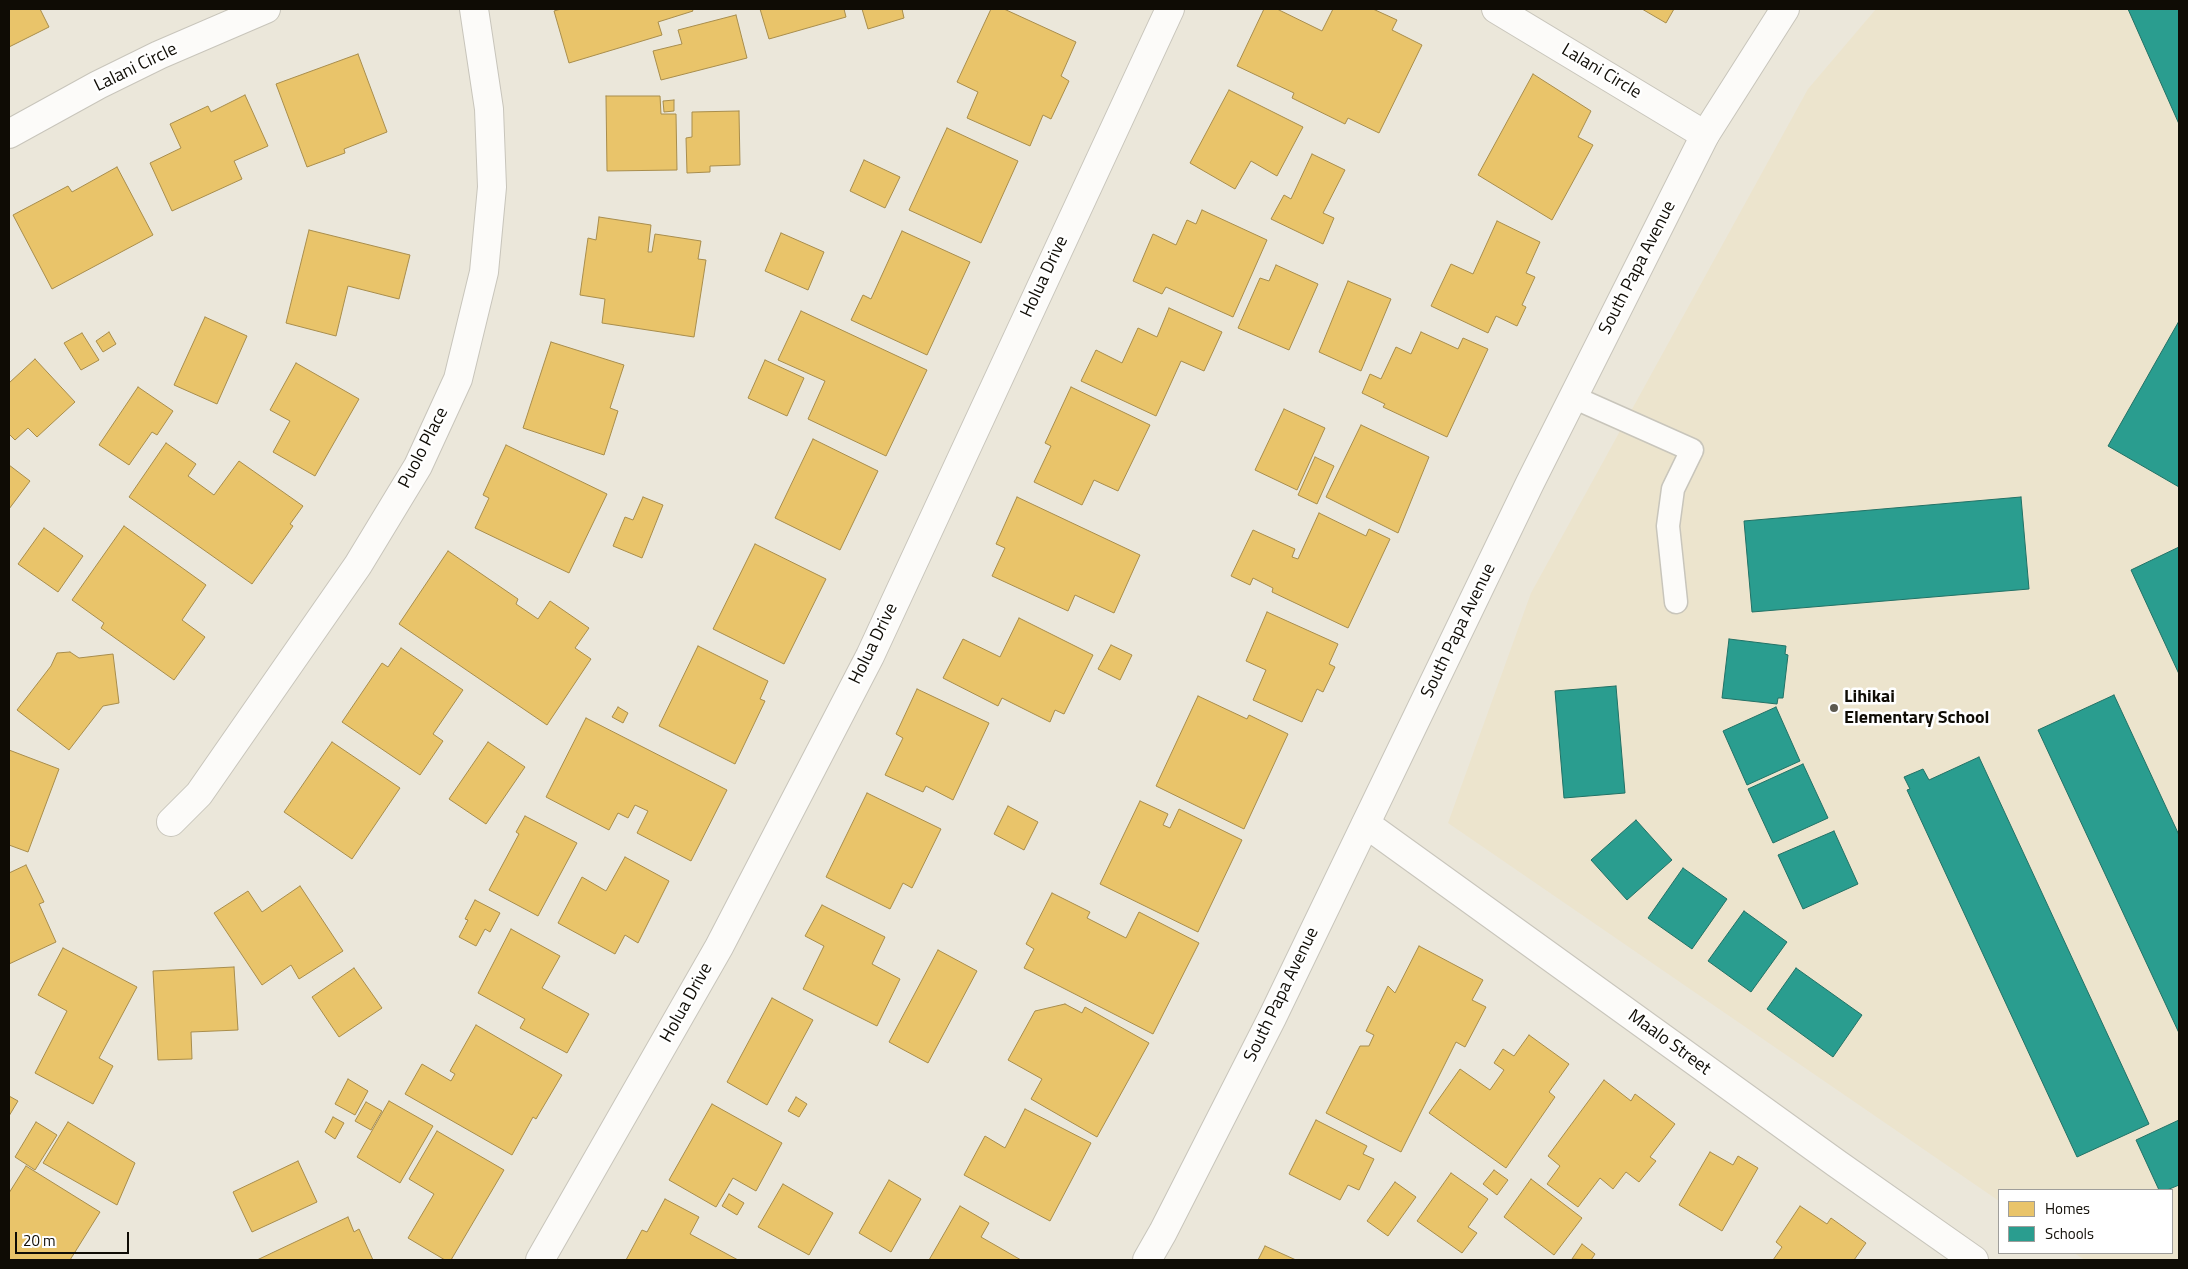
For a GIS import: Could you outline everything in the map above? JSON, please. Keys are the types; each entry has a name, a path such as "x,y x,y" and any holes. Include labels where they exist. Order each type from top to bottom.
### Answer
{"street":[{"name":"Lalani Circle","path":"9,134 98,85 159,55 266,9"},
{"name":"Puolo Place","path":"171,822 199,794 358,565 418,466 458,378 484,272 492,187 489,109 474,9"},
{"name":"Holua Drive","path":"540,1260 719,947 870,656 1170,9"},
{"name":"Lalani Circle","path":"1496,9 1705,135"},
{"name":"South Papa Avenue","path":"1147,1260 1272,1018 1573,397 1705,135 1785,9"},
{"name":"Maalo Street","path":"1366,824 1836,1163 1974,1260"}],"lane":[{"path":"1573,397 1692,450 1673,489 1668,526 1676,602"}],"shaded area":[{"name":"Lihikai Elementary School","path":"1876,9 2179,9 2179,1260 2085,1260 2076,1254 2173,1254 2173,1189 1998,1189 1998,1200 1448,823 1531,593 1808,89"}],"building: Homes":[{"path":"9,9 40,9 49,27 9,47"},
{"path":"561,9 692,9 693,11 658,22 662,35 569,63 554,11"},
{"path":"760,9 844,9 846,17 769,39"},
{"path":"862,9 902,9 904,18 868,29"},
{"path":"991,9 1004,9 1076,42 1061,76 1069,81 1051,119 1043,115 1030,146 967,118 978,92 957,82"},
{"path":"1264,9 1277,9 1322,31 1333,9 1373,9 1397,20 1392,30 1422,45 1379,133 1348,118 1345,124 1292,98 1294,93 1237,66"},
{"path":"1642,9 1674,9 1666,23"},
{"path":"736,15 747,58 661,80 653,51 682,44 678,30"},
{"path":"358,54 387,132 344,149 345,153 307,167 276,84"},
{"path":"1533,74 1591,111 1578,137 1593,145 1552,220 1478,175"},
{"path":"1229,90 1303,127 1277,176 1251,161 1235,189 1190,163"},
{"path":"245,95 268,146 234,161 242,179 172,211 150,163 181,148 170,124 208,106 211,112"},
{"path":"606,96 660,96 661,114 676,114 677,170 607,171"},
{"path":"674,100 674,111 664,112 663,101"},
{"path":"739,111 740,165 710,166 710,172 687,173 686,138 692,137 692,112"},
{"path":"947,128 1018,161 981,243 909,210"},
{"path":"1312,154 1345,170 1323,213 1334,218 1323,244 1271,219 1284,195 1291,199"},
{"path":"864,160 900,177 885,208 850,191"},
{"path":"117,167 153,235 52,289 13,215 68,186 72,192"},
{"path":"1202,210 1267,240 1233,317 1166,287 1162,294 1133,281 1153,234 1176,245 1187,220 1196,224"},
{"path":"599,217 651,225 648,252 652,252 655,234 701,241 698,259 706,260 694,337 602,323 605,299 580,295 588,238 596,240"},
{"path":"1497,221 1540,242 1526,273 1535,277 1522,305 1526,307 1517,326 1496,316 1488,333 1431,306 1451,264 1473,274"},
{"path":"309,230 410,255 399,299 348,286 336,336 286,323"},
{"path":"902,231 970,262 927,355 851,320 863,295 871,299"},
{"path":"781,233 824,252 808,290 765,271"},
{"path":"1276,265 1318,284 1289,350 1238,328 1260,278 1269,281"},
{"path":"1348,281 1391,299 1361,371 1319,352"},
{"path":"1169,308 1222,332 1204,371 1181,361 1156,416 1081,381 1096,350 1122,363 1138,328 1157,337"},
{"path":"801,311 927,370 886,456 808,419 825,381 778,360"},
{"path":"205,317 247,336 217,404 174,385"},
{"path":"109,332 116,344 103,352 96,341"},
{"path":"1421,332 1458,349 1463,338 1488,349 1447,437 1383,407 1385,404 1362,393 1370,374 1381,379 1396,347 1411,354"},
{"path":"82,333 99,360 81,370 64,343"},
{"path":"551,342 624,365 610,408 618,411 604,455 523,428"},
{"path":"35,359 75,402 37,437 28,428 15,440 9,434 9,383"},
{"path":"765,360 804,378 787,416 748,398"},
{"path":"296,363 359,399 315,476 273,452 290,421 270,410"},
{"path":"138,387 173,411 157,435 152,432 129,465 99,445"},
{"path":"1071,387 1150,425 1118,491 1094,480 1082,505 1034,482 1051,446 1045,443"},
{"path":"1284,409 1325,428 1297,490 1255,470"},
{"path":"1361,425 1429,457 1398,533 1326,497"},
{"path":"813,439 878,471 840,550 775,518"},
{"path":"166,443 196,464 188,476 214,495 239,461 303,506 290,524 293,526 252,584 129,497"},
{"path":"506,445 607,494 569,573 475,528 489,498 483,495"},
{"path":"1315,457 1334,466 1317,504 1298,495"},
{"path":"9,465 30,481 9,509"},
{"path":"643,497 663,505 642,558 613,546 625,517 633,520"},
{"path":"1017,497 1140,555 1114,613 1075,595 1068,611 992,576 1005,548 996,544"},
{"path":"1319,513 1366,536 1369,529 1390,539 1348,628 1272,592 1273,588 1253,578 1250,585 1231,576 1253,530 1295,549 1292,557 1298,559"},
{"path":"124,526 206,585 182,620 205,637 174,680 101,628 104,623 72,600"},
{"path":"44,528 83,556 58,592 18,564"},
{"path":"755,544 826,579 784,664 713,629"},
{"path":"448,551 518,599 516,604 538,619 550,601 589,628 575,648 591,659 547,725 399,624"},
{"path":"1267,612 1338,644 1329,664 1335,667 1323,692 1317,689 1302,722 1253,700 1266,670 1246,661"},
{"path":"1019,618 1093,655 1064,714 1055,710 1050,722 1002,698 998,706 943,678 963,639 1000,657"},
{"path":"1111,645 1132,655 1120,680 1098,669"},
{"path":"698,646 768,681 760,699 765,701 735,764 659,726"},
{"path":"401,648 463,690 433,734 443,741 420,775 342,722 382,663 388,667"},
{"path":"70,652 79,658 113,654 119,703 103,706 69,750 17,710 51,666 57,653"},
{"path":"917,689 989,723 953,800 926,786 923,792 885,775 903,738 896,734"},
{"path":"1198,696 1247,719 1249,715 1288,734 1244,829 1156,786"},
{"path":"618,707 628,713 623,723 612,717"},
{"path":"586,718 727,790 691,861 637,833 648,811 635,805 628,818 618,813 609,830 546,797"},
{"path":"332,742 400,788 352,859 284,812"},
{"path":"488,742 525,767 486,824 449,799"},
{"path":"9,750 59,769 28,852 9,845"},
{"path":"867,793 941,829 912,888 903,883 890,909 826,877"},
{"path":"1140,801 1168,814 1163,825 1170,828 1179,809 1242,840 1198,932 1100,884"},
{"path":"1008,806 1038,822 1024,850 994,834"},
{"path":"525,816 577,843 538,916 489,890 519,834 516,832"},
{"path":"625,857 669,881 638,943 625,935 615,954 558,923 582,877 606,891"},
{"path":"26,865 44,902 39,904 56,942 9,964 9,873"},
{"path":"300,886 343,951 299,979 291,965 262,985 214,913 248,891 262,912"},
{"path":"1052,893 1090,912 1087,918 1126,938 1139,912 1199,943 1153,1034 1024,968 1034,949 1026,944"},
{"path":"475,900 500,913 490,932 485,929 476,946 459,937 468,920 465,919"},
{"path":"822,905 885,937 872,964 900,979 877,1026 803,989 824,946 805,936"},
{"path":"511,929 560,956 542,988 589,1014 567,1053 520,1028 525,1019 478,993"},
{"path":"1419,946 1483,980 1472,1000 1486,1007 1465,1047 1456,1042 1401,1152 1326,1113 1360,1046 1369,1046 1374,1035 1366,1031 1388,986 1395,993"},
{"path":"63,948 137,987 99,1058 113,1066 93,1104 35,1073 67,1011 38,995"},
{"path":"938,950 977,971 928,1063 889,1042"},
{"path":"234,967 238,1030 191,1032 192,1059 158,1060 153,971"},
{"path":"354,968 382,1008 339,1037 312,997"},
{"path":"772,998 813,1020 767,1105 727,1082"},
{"path":"1065,1004 1082,1013 1085,1007 1149,1043 1097,1137 1031,1099 1042,1079 1008,1060 1035,1011"},
{"path":"476,1025 562,1075 536,1119 533,1117 512,1155 405,1094 422,1064 451,1081 455,1074 450,1071"},
{"path":"1529,1035 1569,1064 1549,1092 1555,1097 1506,1168 1429,1113 1460,1069 1490,1090 1504,1070 1494,1063 1503,1049 1514,1056"},
{"path":"348,1079 368,1091 355,1115 335,1104"},
{"path":"1604,1080 1631,1101 1635,1094 1675,1124 1650,1157 1656,1161 1639,1182 1626,1172 1613,1189 1600,1178 1578,1207 1547,1184 1560,1166 1548,1156"},
{"path":"9,1096 18,1101 9,1116"},
{"path":"796,1097 807,1104 799,1117 788,1111"},
{"path":"389,1101 433,1126 400,1183 357,1157"},
{"path":"366,1102 382,1111 371,1130 355,1121"},
{"path":"712,1104 782,1143 756,1191 733,1178 716,1207 669,1180"},
{"path":"1025,1109 1091,1143 1050,1221 964,1175 985,1136 1005,1148"},
{"path":"333,1117 344,1123 335,1139 325,1132"},
{"path":"1316,1120 1367,1146 1363,1154 1374,1159 1359,1190 1348,1185 1340,1200 1289,1174"},
{"path":"36,1122 57,1135 35,1170 15,1157"},
{"path":"68,1122 135,1163 117,1205 43,1163"},
{"path":"437,1131 504,1170 451,1260 445,1260 408,1238 434,1194 409,1179"},
{"path":"1710,1152 1733,1165 1738,1156 1758,1168 1722,1231 1679,1205"},
{"path":"298,1161 317,1202 252,1232 233,1192"},
{"path":"26,1166 100,1212 70,1260 9,1260 9,1193"},
{"path":"1494,1170 1508,1180 1497,1195 1483,1184"},
{"path":"1451,1173 1488,1199 1468,1227 1477,1233 1462,1253 1417,1221"},
{"path":"1531,1179 1582,1218 1554,1255 1504,1217"},
{"path":"889,1180 921,1199 891,1252 859,1233"},
{"path":"1395,1182 1416,1197 1388,1236 1367,1221"},
{"path":"783,1184 833,1213 809,1255 758,1227"},
{"path":"729,1194 744,1203 737,1215 722,1206"},
{"path":"665,1199 699,1217 690,1234 738,1260 626,1260 642,1230 647,1232"},
{"path":"960,1206 989,1223 981,1237 1021,1260 929,1260"},
{"path":"1800,1206 1827,1224 1831,1218 1866,1243 1854,1260 1773,1260 1782,1247 1776,1242"},
{"path":"348,1217 354,1232 359,1229 373,1260 257,1260"},
{"path":"1582,1244 1595,1254 1591,1260 1572,1259"},
{"path":"1265,1246 1296,1260 1258,1260"}],"building: Schools":[{"path":"2128,9 2179,9 2179,124"},
{"path":"2179,321 2179,487 2108,446"},
{"path":"2021,497 2029,589 1752,612 1744,521"},
{"path":"2179,547 2179,674 2131,570"},
{"path":"1729,639 1786,646 1785,654 1788,655 1783,698 1778,698 1777,704 1722,698"},
{"path":"1616,686 1625,793 1564,798 1555,691"},
{"path":"2114,695 2179,835 2179,1033 2038,730"},
{"path":"1776,707 1800,761 1747,785 1723,731"},
{"path":"1979,757 2149,1124 2077,1157 1907,790 1910,789 1904,777 1923,769 1929,780"},
{"path":"1803,764 1828,818 1773,843 1748,789"},
{"path":"1636,820 1672,860 1627,900 1591,860"},
{"path":"1834,831 1858,884 1803,909 1778,855"},
{"path":"1683,868 1727,899 1692,949 1648,918"},
{"path":"1744,911 1787,942 1751,992 1708,961"},
{"path":"1796,968 1862,1015 1833,1057 1767,1009"},
{"path":"2179,1120 2179,1185 2169,1189 2159,1189 2136,1140"}],"place":[{"name":"Lihikai Elementary School","path":"1834,708"}]}
